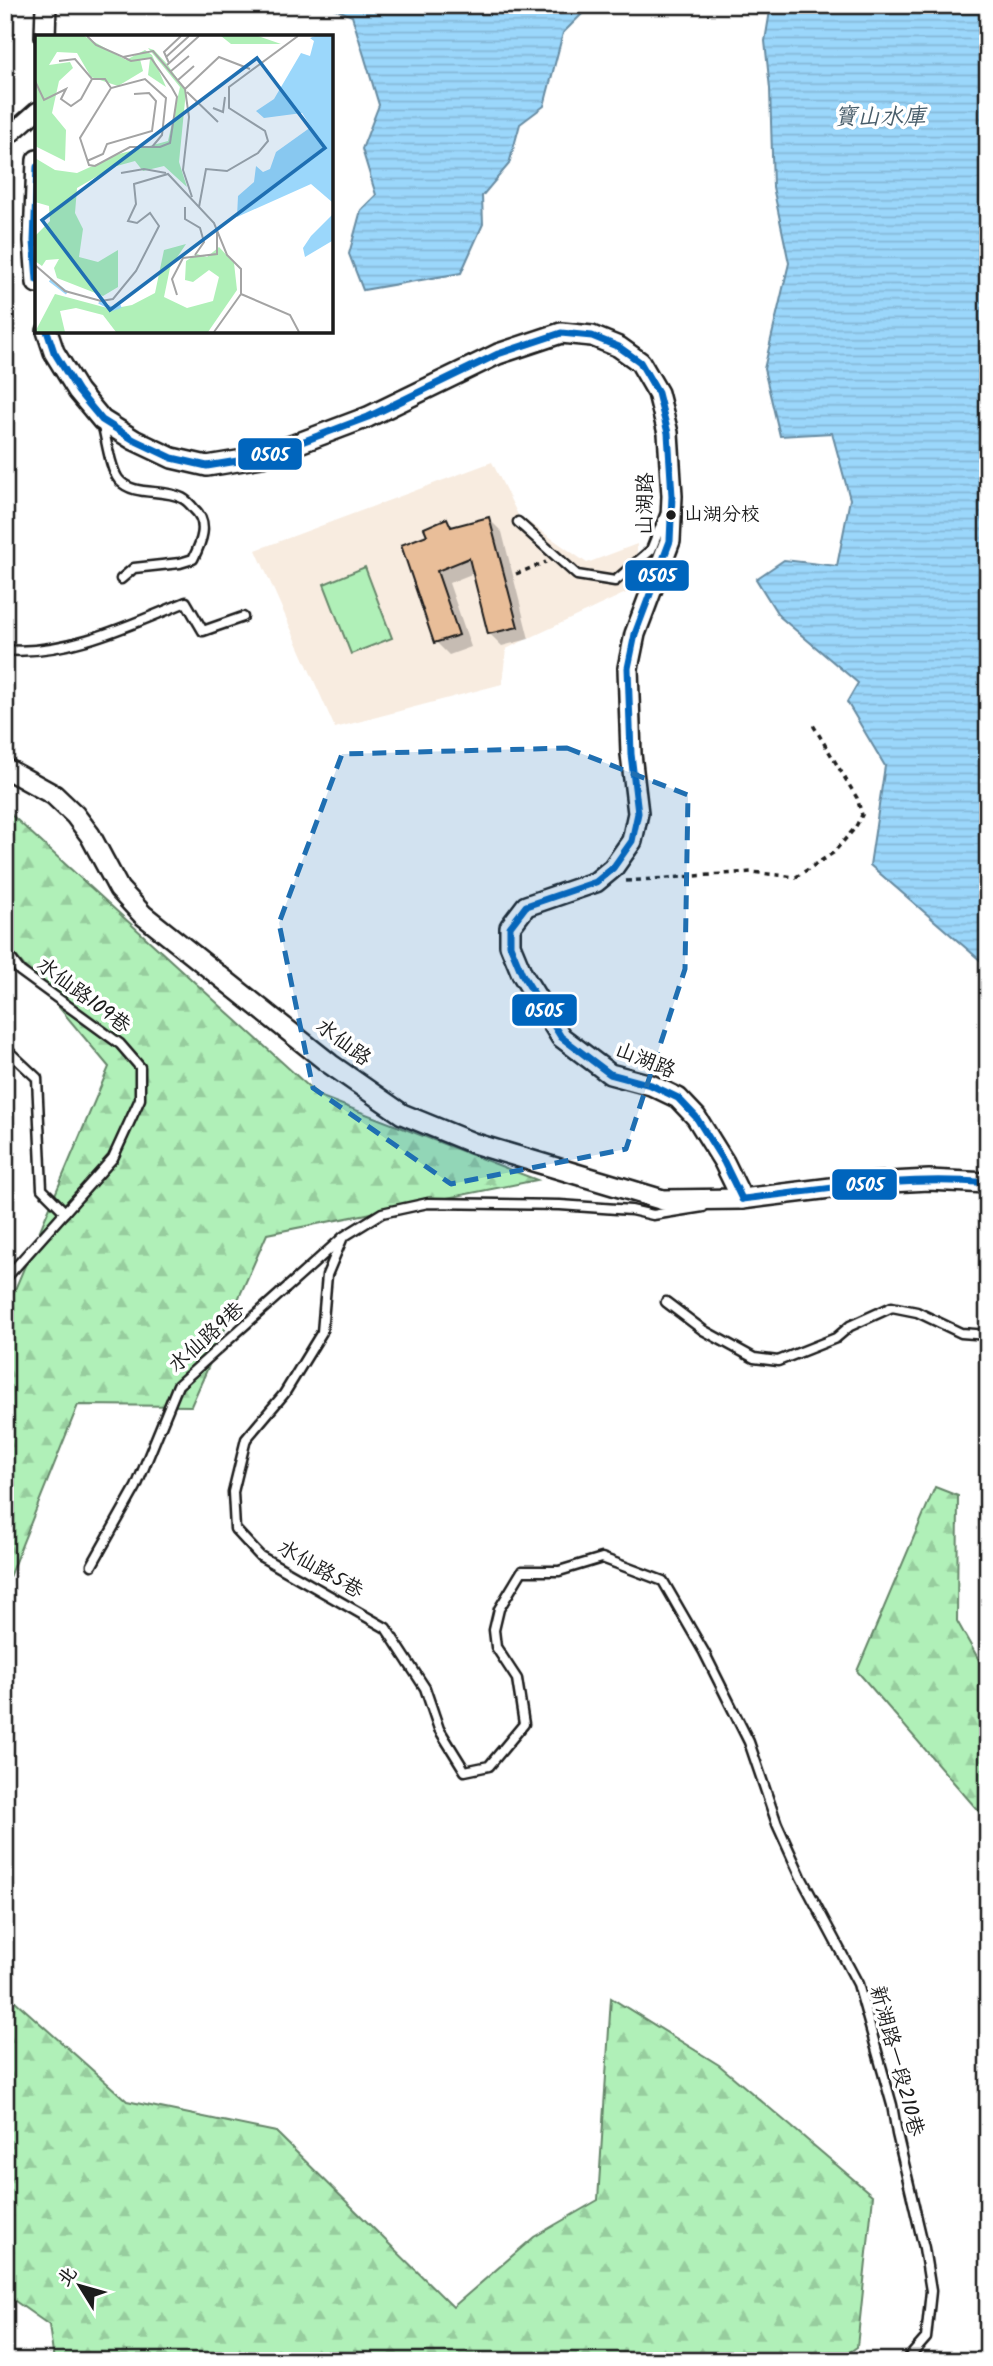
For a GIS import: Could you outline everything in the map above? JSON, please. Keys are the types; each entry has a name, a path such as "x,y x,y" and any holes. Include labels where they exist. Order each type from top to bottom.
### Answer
{"street":[{"path":"45,35 46,5"},
{"path":"5,139 35,113"},
{"path":"35,214 35,255"},
{"name":"山湖路","path":"47,332 54,352 78,391 102,420 134,440 172,458 207,466 262,457 368,417 498,354 561,333 592,336 619,347 640,362 658,393 668,433 672,496 670,541 635,634 628,668 631,754 638,813 632,841 613,868 596,883 526,906 510,927 510,945 522,974 561,1037 610,1074 651,1085 678,1098 696,1117 742,1199"},
{"name":"水仙路","path":"5,768 54,795 75,815 90,835 119,889 143,915 330,1064 402,1114 473,1143 663,1200 742,1199 871,1183 979,1182"}],"lane":[{"path":"102,420 119,480 133,489 181,497 199,513 204,526 200,545 192,559 180,563 134,568 121,579"},
{"path":"518,522 577,575 615,581 651,550 672,496"},
{"path":"5,650 27,652 97,637 186,602 203,631 243,617"},
{"name":"水仙路109巷","path":"5,951 20,971 120,1044 140,1067 140,1099 113,1158 5,1279"},
{"path":"5,1048 37,1078 42,1189 65,1212"},
{"path":"979,1182 988,1189"},
{"path":"343,1237 382,1213 428,1203 561,1205 653,1214 742,1199"},
{"name":"水仙路9巷","path":"92,1565 136,1488 178,1385 343,1237"},
{"name":"水仙路5巷","path":"343,1237 327,1275 322,1332 284,1394 246,1438 233,1492 235,1529 260,1556 386,1628 425,1688 439,1729 465,1771 489,1766 524,1724 517,1679 496,1647 494,1630 499,1609 522,1571 559,1571 602,1558 663,1581 704,1653 749,1742"},
{"path":"666,1302 703,1330 754,1358 778,1360 836,1339 850,1326 892,1307 917,1312 961,1333 988,1335"},
{"name":"新湖路一段210巷","path":"749,1742 777,1824 801,1878 858,1984 892,2105 931,2291 926,2338 906,2361"}],"path":[{"path":"516,574 558,558"},
{"path":"596,883 751,872 796,877 833,853 855,828 862,815 857,798 813,725"}],"highlighted area":[{"path":"567,748 688,795 685,969 626,1149 451,1184 313,1088 279,923 342,754"}],"shaded area":[{"path":"492,462 518,515 587,563 637,544 637,571 630,591 506,649 502,684 335,728 256,550"}],"green space":[{"path":"365,567 392,638 351,654 324,584"},
{"path":"5,809 319,1096 537,1180 267,1234 191,1406 78,1405 5,1587 5,1313 109,1067 5,943"},
{"path":"935,1487 958,1496 957,1621 988,1676 988,1822 857,1671"},
{"path":"5,1992 127,2101 276,2132 453,2307 534,2237 598,2200 611,1998 719,2065 873,2196 857,2347 837,2361 54,2361 49,2325 5,2294"}],"water":[{"path":"332,5 591,5 563,33 544,106 520,124 509,164 482,196 483,224 461,273 363,290 349,254 361,210 376,195 362,149 379,105 352,16 333,8"},
{"name":"寶山水庫","path":"771,5 988,5 988,967 870,865 885,766 847,702 858,683 779,616 756,579 784,560 837,566 850,499 832,433 780,436 764,369 789,263 773,187 770,89 765,41"}],"building":[{"path":"489,517 518,627 488,634 469,558 437,571 459,635 434,643 401,545 427,535 424,528 447,518 451,527"}],"waterway":[{"path":"965,2361 988,2349"}],"transit line":[{"name":"0505","path":"35,216 35,254"},
{"name":"0505","path":"47,332 54,352 78,391 102,420 134,440 172,458 207,466 262,457 368,417 498,354 561,333 592,336 619,347 640,362 658,393 668,433 672,496 670,541 635,634 628,668 631,754 638,813 632,841 613,868 596,882 526,906 510,927 510,945 522,974 561,1037 610,1074 651,1085 678,1098 696,1117 724,1162 742,1199"},
{"name":"0505","path":"742,1199 895,1182 988,1183"}],"place":[{"name":"山湖分校","path":"671,515"}]}
